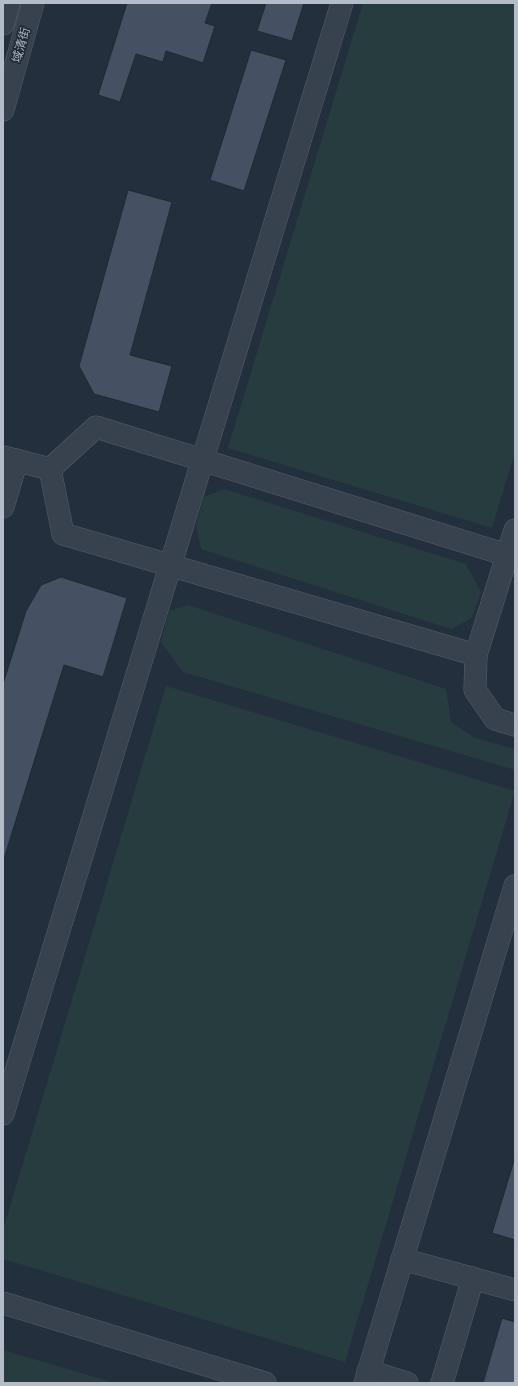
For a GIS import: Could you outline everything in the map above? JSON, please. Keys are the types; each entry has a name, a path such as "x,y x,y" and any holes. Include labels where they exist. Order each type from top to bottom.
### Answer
{"street":[{"name":"域清街","path":"3,24 9,3"},
{"name":"域清街","path":"3,110 33,3"},
{"path":"3,1114 342,3"},
{"path":"50,469 96,427 507,555"},
{"path":"3,507 10,458 50,469"},
{"path":"50,469 63,534 476,655"},
{"path":"515,530 476,655 475,690 495,719 515,725"},
{"path":"407,1383 366,1377 515,886"},
{"path":"402,1259 515,1290"},
{"path":"442,1383 473,1278"},
{"path":"3,1303 265,1383"}],"green space":[{"path":"363,3 515,3 515,452 492,528 228,448"},
{"path":"224,489 466,564 481,592 472,618 451,629 201,549 196,526 204,497"},
{"path":"188,605 446,689 451,722 475,738 515,749 515,770 183,672 161,642 169,611"},
{"path":"166,686 515,791 345,1362 3,1259 3,1230"},
{"path":"3,1350 115,1383 3,1383"}],"building":[{"path":"127,3 212,3 205,23 215,26 203,63 166,51 163,62 136,54 120,102 98,95"},
{"path":"266,3 304,3 292,41 257,31"},
{"path":"251,50 286,60 244,191 210,180"},
{"path":"128,190 172,202 130,355 172,366 159,412 94,394 79,366"},
{"path":"61,577 127,598 103,677 64,665 3,862 3,684 26,611 41,585"},
{"path":"515,1157 515,1240 492,1233"},
{"path":"502,1318 515,1322 515,1383 483,1383"}]}
